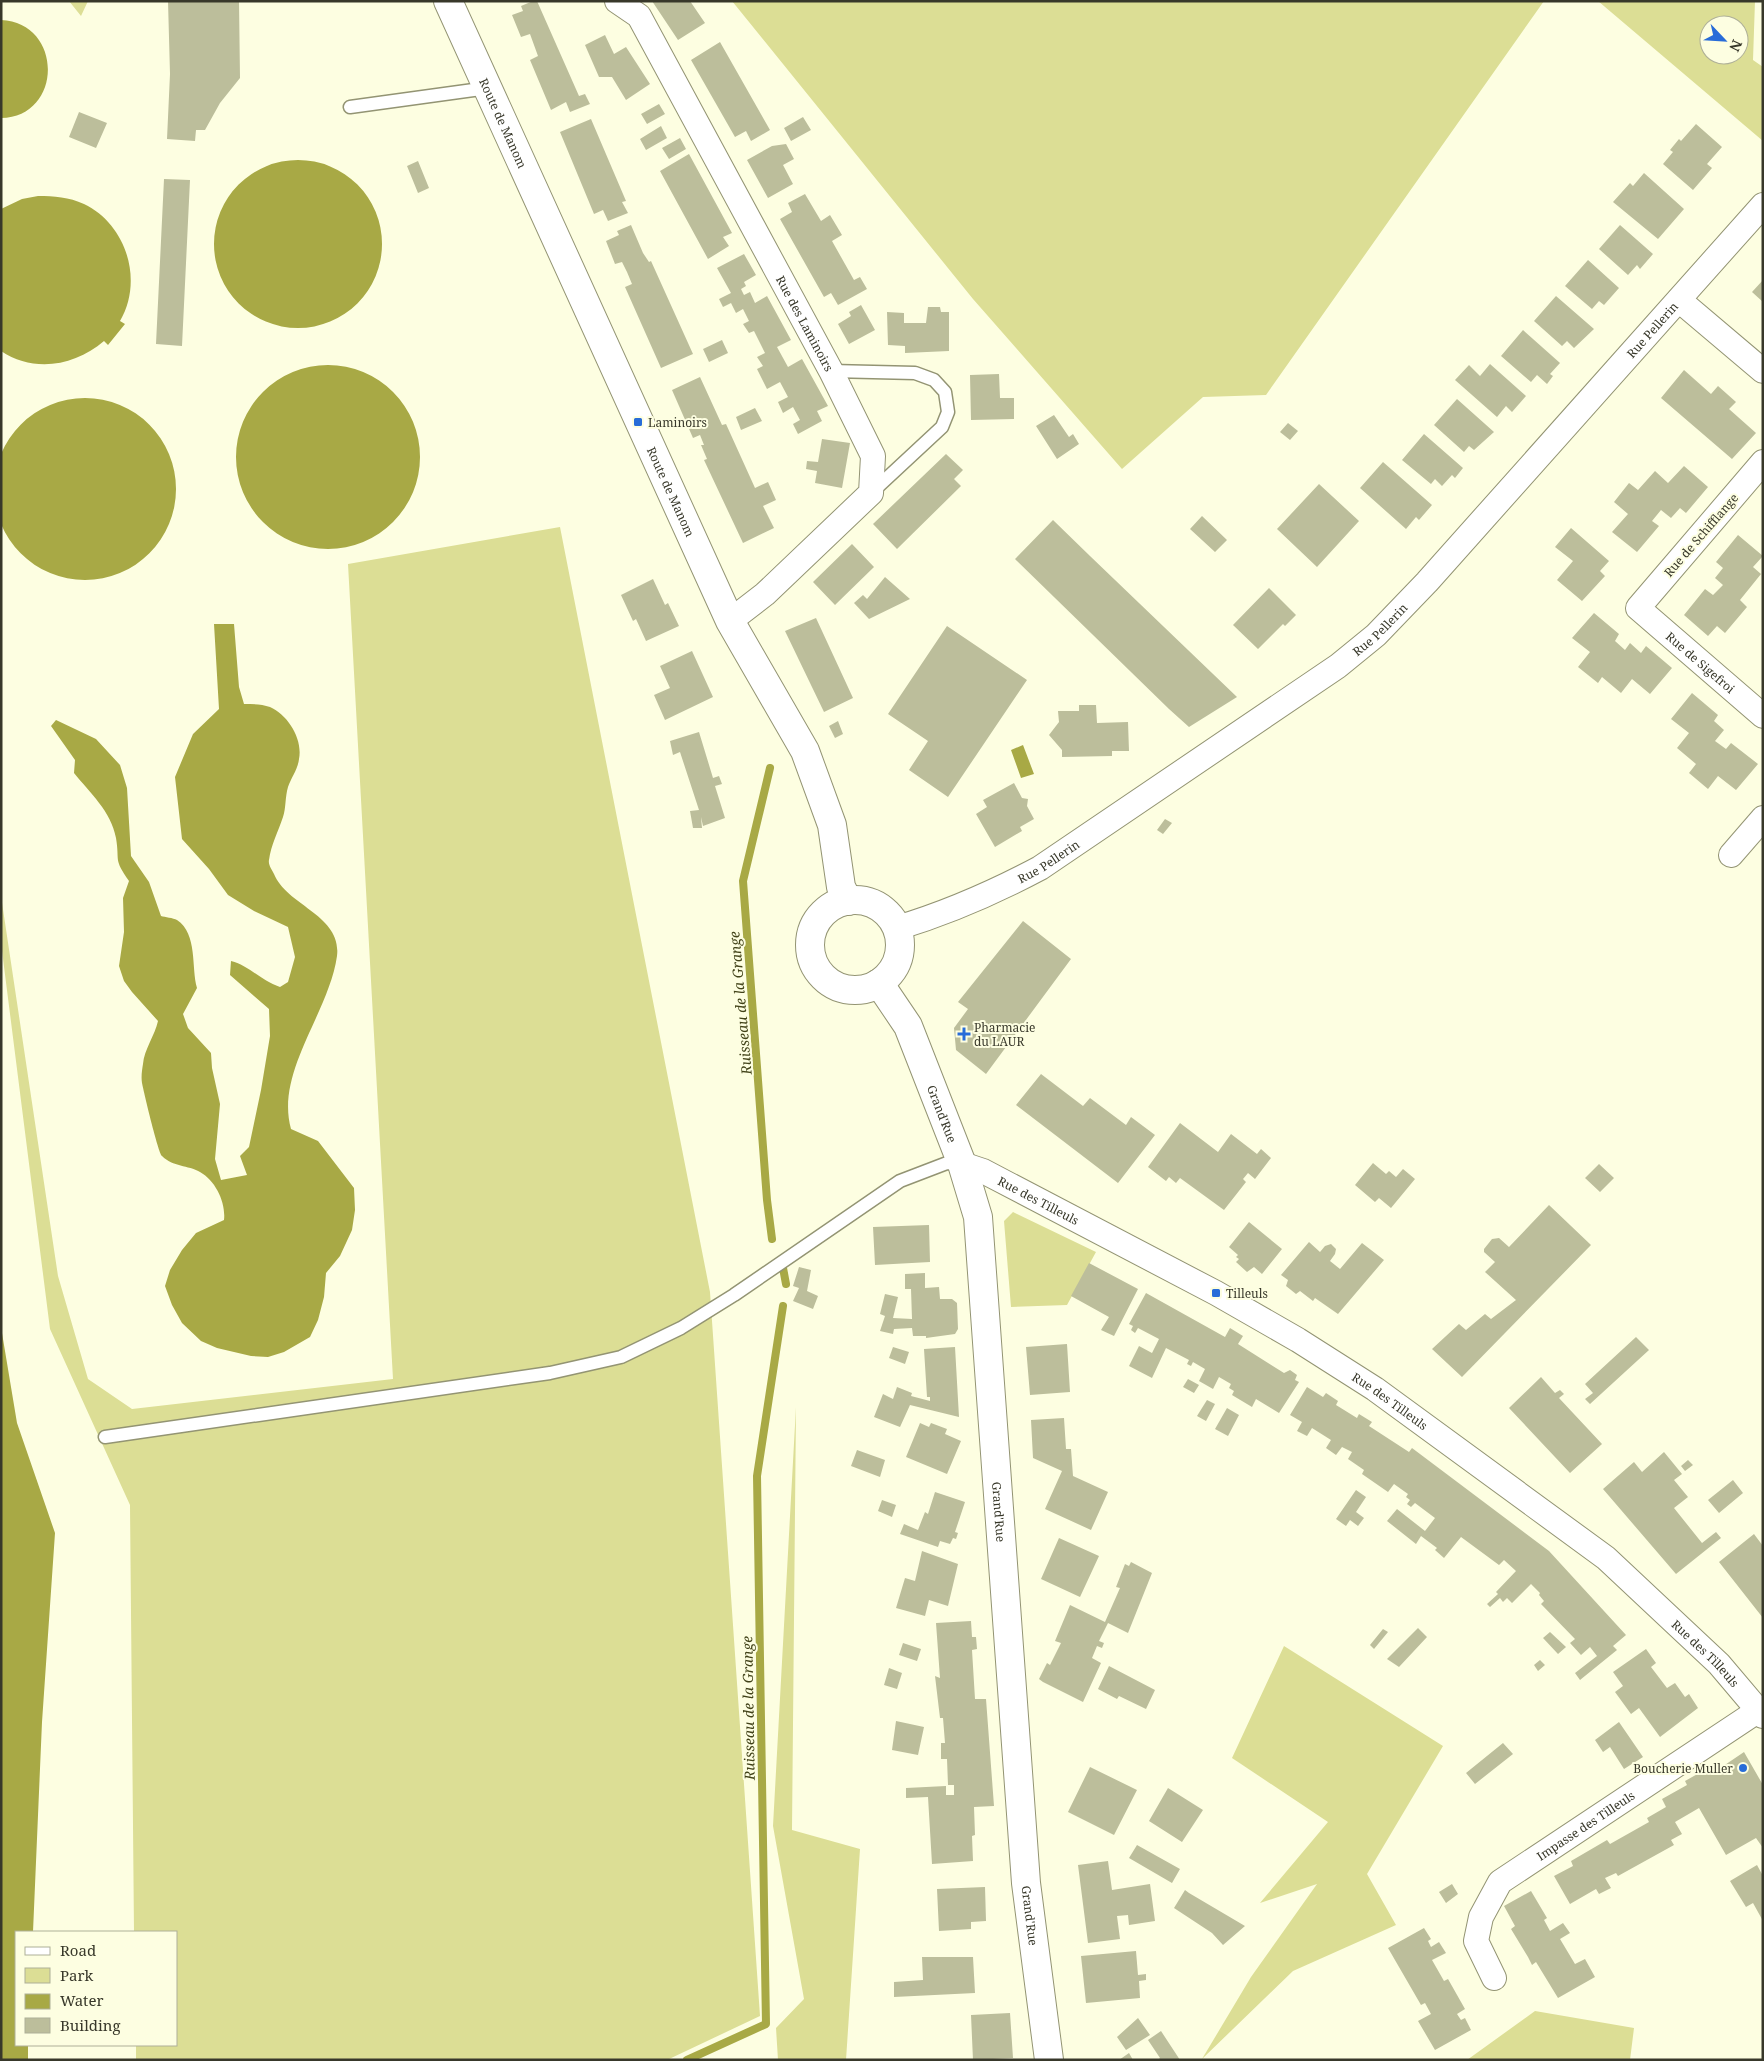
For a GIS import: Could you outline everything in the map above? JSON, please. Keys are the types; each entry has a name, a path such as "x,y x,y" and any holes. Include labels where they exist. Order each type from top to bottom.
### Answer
{"street":[{"name":"Route de Manom","path":"448,1 730,621 811,766 832,825 841,887 848,901"},
{"name":"Rue des Laminoirs","path":"617,1 639,16 831,371 873,456 871,493"},
{"name":"Rue Pellerin","path":"896,928 946,913 990,894 1040,868 1338,666 1376,635 1427,582 1763,205"},
{"path":"1679,300 1763,371"},
{"name":"Rue de Schifflange","path":"1638,608 1763,462"},
{"path":"730,621 765,594 871,493"},
{"name":"Rue de Sigefroi","path":"1638,608 1763,716"},
{"path":"1731,855 1763,818"},
{"path":"848,901 863,901 878,906 889,916 896,928 900,943 898,959 891,972 879,983 866,989 852,990 838,987 825,979 816,968 811,954 810,940 814,926 823,914 835,905 848,901"},
{"name":"Grand'Rue","path":"879,983 908,1026 962,1164 978,1217 1026,1883 1049,2060"},
{"name":"Rue des Tilleuls","path":"962,1164 983,1171 1216,1293 1298,1340 1375,1389 1606,1558 1712,1657 1761,1713"},
{"name":"Impasse des Tilleuls","path":"1494,1978 1476,1941 1481,1917 1500,1882 1761,1713"}],"lane":[{"path":"350,107 488,88"},
{"path":"831,371 915,373 934,380 945,392 948,412 942,427 871,493"},
{"path":"105,1437 550,1373 620,1356 681,1328 727,1300 900,1181 947,1163 962,1164"}],"green space":[{"path":"69,1 88,1 81,16"},
{"path":"732,1 1544,1 1266,395 1203,397 1122,469 973,299"},
{"path":"1598,1 1755,1 1753,60 1763,67 1763,141"},
{"path":"560,527 710,1292 760,2016 667,2060 136,2060 136,2046 178,2046 178,1931 134,1931 130,1505 50,1329 1,943 1,896 58,1276 88,1379 132,1409 393,1379 348,564"},
{"path":"1013,1212 1096,1252 1067,1305 1011,1307 1004,1221"},
{"path":"796,1407 792,1830 860,1849 846,2060 778,2060 776,2028 804,1999 773,1826"},
{"path":"1284,1646 1443,1746 1367,1874 1396,1925 1293,1971 1202,2059 1251,1977 1317,1884 1260,1903 1328,1822 1232,1758"},
{"path":"1535,2011 1634,2028 1630,2060 1467,2060"}],"water":[{"path":"1,20 22,25 36,36 45,52 48,70 45,87 36,103 21,114 1,118"},
{"path":"306,160 330,166 358,184 368,197 379,219 382,244 379,269 368,291 358,304 345,314 323,325 290,328 273,325 258,318 244,309 233,298 217,269 214,236 217,219 224,204 233,190 244,179 273,163"},
{"path":"38,196 73,200 99,213 111,225 120,239 127,255 130,271 127,305 120,321 125,324 108,345 104,341 93,350 80,356 54,364 27,362 1,351 1,209 22,199"},
{"path":"319,365 337,365 363,372 379,380 393,392 405,406 413,422 420,448 420,466 413,492 405,508 393,522 379,534 355,545 337,549 319,549 301,545 277,534 251,508 240,484 236,466 236,448 240,430 251,406 277,380 301,369"},
{"path":"76,398 94,398 111,402 136,413 161,438 169,454 176,480 176,498 172,515 161,540 136,565 120,573 94,580 76,580 59,576 34,565 9,540 -1,518 -1,460 9,438 34,413 50,405"},
{"path":"214,624 234,624 239,687 244,704 270,707 283,716 293,728 300,751 298,763 288,787 284,814 271,849 269,864 281,885 290,895 323,920 331,930 336,942 337,956 332,977 296,1064 290,1086 288,1108 291,1129 318,1141 354,1188 355,1210 352,1230 340,1256 326,1273 324,1297 318,1320 310,1337 284,1352 268,1357 251,1356 217,1348 201,1341 182,1323 172,1305 165,1286 170,1270 182,1250 196,1233 224,1220 222,1200 206,1176 166,1160 160,1152 142,1083 144,1059 158,1021 124,981 119,966 124,932 123,898 129,881 119,864 116,838 110,819 74,773 75,760 51,726 56,720 96,739 120,765 127,788 131,856 149,882 161,916 177,920 184,926 191,942 197,988 183,1014 188,1028 211,1053 212,1068 220,1104 215,1159 221,1180 247,1175 240,1156 249,1147 261,1090 270,1036 269,1009 230,975 231,961 244,966 280,987 288,982 295,957 288,927 254,911 228,895 209,869 182,839 175,777 193,734 219,709"},
{"path":"1023,745 1034,774 1021,778 1011,750"},
{"path":"1,1327 17,1423 55,1533 42,1722 33,1931 15,1931 15,2046 28,2046 28,2060 1,2060"}],"building":[{"path":"168,1 239,1 240,78 220,103 205,130 196,130 195,141 167,139 170,74"},
{"path":"537,1 579,96 585,94 590,104 570,112 566,102 551,110 530,60 538,56 530,34 521,37 512,15 523,11 521,6"},
{"path":"652,1 690,1 705,23 678,40"},
{"path":"605,35 614,54 626,47 650,84 626,100 612,77 599,77 585,45"},
{"path":"720,42 770,130 751,141 746,131 735,137 691,60"},
{"path":"659,104 665,114 647,124 641,114"},
{"path":"79,112 107,123 96,148 69,137"},
{"path":"803,117 811,130 791,141 784,128"},
{"path":"591,119 626,201 622,202 628,213 608,221 603,210 594,214 560,132"},
{"path":"1696,124 1722,147 1707,164 1712,168 1693,190 1663,164 1673,152 1670,150 1679,139 1681,141"},
{"path":"661,126 667,138 646,150 640,139"},
{"path":"680,138 686,149 669,159 662,148"},
{"path":"786,144 794,159 783,165 793,184 768,198 747,160 772,146"},
{"path":"689,154 732,233 723,237 729,246 708,259 660,171"},
{"path":"418,161 429,188 418,193 407,166"},
{"path":"1644,173 1684,209 1658,239 1613,202 1630,183 1633,186"},
{"path":"164,179 190,180 182,346 156,344"},
{"path":"805,194 821,221 830,215 842,235 832,241 854,280 860,277 867,289 838,305 831,293 824,297 780,219 792,212 788,203"},
{"path":"631,225 643,253 649,262 651,261 693,354 661,368 625,287 632,284 627,272 622,262 615,264 606,241 619,235 617,231"},
{"path":"1620,225 1653,254 1640,269 1637,265 1628,275 1599,249"},
{"path":"744,254 756,275 744,282 746,286 741,289 744,295 750,292 755,303 767,296 791,340 777,347 788,367 802,359 828,406 817,411 822,421 798,434 793,424 800,420 793,407 783,413 778,402 788,397 780,382 767,389 757,369 763,366 757,357 765,353 754,331 749,333 743,324 749,321 743,309 736,313 731,303 723,307 719,299 731,293 717,268"},
{"path":"1588,260 1619,288 1604,305 1599,301 1592,309 1565,286"},
{"path":"1763,280 1763,302 1752,292"},
{"path":"1556,296 1594,329 1574,348 1567,341 1562,346 1534,321"},
{"path":"861,305 875,330 849,344 838,324 851,316 849,312"},
{"path":"928,307 940,307 941,312 949,312 949,351 905,353 905,346 888,345 887,312 904,313 904,323 926,323"},
{"path":"1523,330 1560,363 1550,374 1553,376 1547,384 1537,375 1531,382 1501,356"},
{"path":"722,340 728,353 709,362 703,349"},
{"path":"1490,364 1526,396 1512,412 1506,406 1497,417 1455,380 1469,365 1480,376"},
{"path":"1684,370 1711,394 1718,386 1736,402 1729,409 1756,433 1732,459 1661,398"},
{"path":"999,374 1000,398 1014,398 1014,419 971,420 970,375"},
{"path":"700,377 722,425 726,424 755,488 768,482 776,500 763,506 774,528 743,543 704,460 707,459 701,445 704,445 700,435 693,438 672,390"},
{"path":"1457,399 1494,432 1474,450 1469,446 1464,452 1434,425"},
{"path":"755,408 762,421 741,430 736,417"},
{"path":"1054,415 1069,437 1073,434 1079,444 1057,459 1036,426"},
{"path":"1288,423 1298,431 1290,440 1280,432"},
{"path":"1424,434 1463,468 1455,478 1452,475 1442,486 1435,479 1431,484 1402,460"},
{"path":"822,439 850,443 842,488 815,483 817,471 806,469 807,461 818,462"},
{"path":"946,454 963,470 954,479 961,486 897,549 873,524"},
{"path":"1383,462 1432,505 1419,520 1416,517 1406,529 1360,488"},
{"path":"1684,466 1708,487 1686,513 1680,508 1671,518 1661,510 1652,521 1659,526 1637,552 1612,532 1628,514 1614,502 1629,483 1638,490 1655,471 1668,483"},
{"path":"1319,484 1359,521 1317,567 1277,529"},
{"path":"1202,516 1227,540 1215,552 1190,529"},
{"path":"1053,520 1237,697 1189,727 1169,709 1015,559"},
{"path":"1571,528 1609,561 1600,571 1605,576 1582,601 1557,580 1573,561 1555,547"},
{"path":"1738,535 1763,556 1753,567 1761,574 1740,600 1747,607 1725,633 1717,626 1708,636 1684,615 1705,589 1713,595 1723,585 1715,578 1723,568 1716,562"},
{"path":"852,544 874,567 835,605 813,582"},
{"path":"885,577 910,599 869,619 854,603 863,595 867,599"},
{"path":"653,579 665,605 668,603 679,626 646,641 636,619 633,621 621,595"},
{"path":"1269,588 1296,615 1285,626 1283,624 1258,649 1233,625"},
{"path":"1594,613 1619,634 1615,641 1625,650 1630,643 1641,653 1646,646 1672,668 1650,694 1632,679 1621,693 1602,677 1598,683 1578,667 1590,652 1572,638"},
{"path":"816,618 853,698 824,712 785,631"},
{"path":"947,626 1027,680 948,797 909,770 928,741 888,714"},
{"path":"692,651 713,697 665,720 654,695 670,688 660,666"},
{"path":"1692,693 1718,715 1714,721 1724,730 1715,741 1726,749 1731,743 1758,764 1736,790 1718,776 1708,789 1689,773 1696,764 1677,748 1689,733 1671,719"},
{"path":"1079,705 1096,705 1097,723 1128,722 1129,751 1112,751 1112,756 1062,757 1062,750 1049,735 1059,722 1058,711 1079,711"},
{"path":"838,721 843,734 835,738 829,726"},
{"path":"699,732 713,778 719,776 722,784 715,786 725,818 703,826 701,817 702,828 693,828 690,811 699,810 680,752 673,755 670,741"},
{"path":"1014,783 1022,798 1028,799 1027,806 1034,819 1020,827 1022,831 995,847 976,814 987,807 983,800"},
{"path":"1165,819 1172,823 1163,834 1157,830"},
{"path":"1023,921 1071,959 986,1074 956,1050 954,1028 968,1009 958,1002"},
{"path":"1041,1074 1083,1106 1090,1098 1126,1125 1131,1117 1155,1135 1118,1183 1016,1105"},
{"path":"1180,1123 1218,1152 1231,1134 1257,1154 1261,1149 1271,1158 1255,1179 1248,1173 1243,1179 1246,1182 1224,1210 1180,1178 1176,1183 1169,1177 1166,1181 1148,1167"},
{"path":"1373,1163 1386,1174 1389,1171 1396,1177 1403,1169 1415,1179 1391,1208 1379,1198 1375,1202 1355,1185"},
{"path":"1599,1164 1614,1178 1600,1192 1585,1178"},
{"path":"1549,1205 1591,1245 1462,1377 1432,1349 1459,1324 1466,1330 1485,1314 1491,1319 1516,1300 1485,1272 1495,1262 1484,1252 1484,1249 1492,1239 1499,1238 1509,1247"},
{"path":"1249,1222 1282,1249 1262,1274 1254,1267 1247,1272 1236,1262 1239,1259 1236,1257 1238,1255 1229,1247"},
{"path":"929,1225 930,1262 875,1265 873,1227"},
{"path":"1309,1242 1320,1252 1325,1246 1331,1244 1336,1249 1330,1261 1340,1269 1362,1243 1384,1260 1338,1314 1315,1298 1313,1301 1300,1291 1296,1294 1286,1286 1288,1280 1281,1275"},
{"path":"1089,1263 1138,1289 1114,1336 1101,1330 1109,1317 1071,1296"},
{"path":"799,1267 811,1270 807,1291 818,1296 813,1309 793,1301 799,1288 793,1286"},
{"path":"925,1273 925,1288 939,1287 940,1299 952,1299 957,1303 958,1329 955,1334 926,1338 926,1336 913,1336 912,1328 894,1329 893,1334 880,1331 885,1316 880,1314 885,1294 898,1297 893,1318 912,1319 911,1289 905,1289 905,1274"},
{"path":"1146,1293 1225,1337 1230,1328 1243,1336 1238,1344 1284,1373 1290,1370 1297,1375 1295,1380 1299,1382 1279,1413 1256,1399 1252,1407 1232,1395 1234,1391 1229,1388 1231,1384 1219,1377 1213,1389 1199,1381 1205,1369 1193,1362 1191,1366 1187,1364 1189,1360 1166,1348 1152,1378 1129,1366 1139,1346 1152,1353 1159,1339 1138,1328 1135,1333 1131,1330 1133,1326 1129,1324"},
{"path":"1636,1337 1649,1350 1590,1404 1585,1399 1593,1393 1585,1384"},
{"path":"1067,1344 1070,1392 1030,1395 1026,1347"},
{"path":"893,1347 909,1352 905,1364 889,1358"},
{"path":"955,1347 959,1417 910,1405 900,1427 874,1417 883,1394 893,1399 897,1387 912,1393 911,1396 930,1401 930,1397 927,1397 924,1349"},
{"path":"1541,1377 1555,1393 1560,1390 1564,1394 1559,1398 1602,1444 1570,1473 1509,1408"},
{"path":"1188,1379 1199,1385 1194,1393 1183,1387"},
{"path":"1307,1387 1323,1397 1326,1393 1338,1401 1336,1405 1357,1418 1359,1414 1372,1422 1369,1426 1409,1452 1412,1448 1549,1551 1626,1635 1613,1646 1617,1650 1580,1680 1575,1673 1597,1656 1590,1647 1581,1655 1570,1643 1575,1639 1541,1604 1544,1601 1539,1595 1540,1593 1531,1584 1512,1603 1507,1598 1503,1602 1500,1598 1490,1607 1487,1604 1498,1594 1496,1592 1516,1571 1504,1560 1499,1565 1461,1537 1444,1558 1435,1550 1437,1548 1421,1536 1416,1544 1387,1521 1397,1509 1425,1531 1435,1518 1415,1503 1411,1507 1407,1504 1410,1500 1406,1497 1408,1494 1394,1484 1388,1492 1362,1474 1364,1470 1348,1459 1352,1452 1342,1447 1336,1455 1326,1448 1331,1440 1312,1428 1307,1436 1297,1431 1302,1422 1290,1415"},
{"path":"1207,1400 1215,1404 1206,1421 1197,1416"},
{"path":"1227,1408 1239,1415 1228,1436 1215,1429"},
{"path":"1064,1418 1066,1449 1071,1449 1073,1476 1108,1492 1091,1530 1045,1509 1062,1471 1033,1458 1031,1420"},
{"path":"920,1423 929,1427 931,1423 947,1429 945,1434 961,1441 947,1474 906,1457"},
{"path":"857,1450 885,1460 880,1477 851,1466"},
{"path":"1664,1452 1682,1474 1674,1480 1688,1497 1674,1508 1702,1543 1716,1532 1721,1538 1676,1574 1603,1489 1634,1462 1642,1472"},
{"path":"1688,1460 1693,1465 1685,1471 1681,1466"},
{"path":"1733,1480 1743,1493 1719,1513 1708,1500"},
{"path":"1356,1490 1366,1497 1356,1512 1364,1518 1358,1526 1350,1520 1346,1526 1336,1519"},
{"path":"935,1492 965,1502 955,1532 958,1533 956,1539 953,1538 950,1544 940,1541 938,1547 900,1534 904,1524 918,1530 925,1512 928,1514"},
{"path":"882,1500 896,1505 892,1517 878,1511"},
{"path":"1754,1534 1763,1546 1763,1618 1719,1562"},
{"path":"1059,1538 1099,1556 1080,1597 1041,1579"},
{"path":"922,1551 958,1564 948,1606 929,1600 925,1616 896,1608 905,1578 915,1581"},
{"path":"1131,1562 1152,1573 1128,1633 1108,1623 1099,1641 1104,1643 1102,1648 1097,1646 1092,1658 1101,1663 1083,1702 1039,1679 1047,1663 1050,1665 1061,1643 1055,1641 1070,1605 1105,1622 1120,1588 1116,1587 1125,1564 1129,1566"},
{"path":"971,1621 972,1637 976,1637 977,1649 972,1650 975,1699 986,1699 994,1806 974,1807 975,1835 972,1836 973,1861 932,1864 928,1797 906,1798 906,1788 946,1786 946,1795 954,1795 954,1785 948,1785 947,1759 941,1759 941,1743 945,1743 943,1718 940,1718 935,1676 940,1678 936,1623"},
{"path":"1418,1628 1427,1637 1399,1667 1387,1659"},
{"path":"1383,1629 1388,1632 1374,1649 1370,1645"},
{"path":"1550,1632 1566,1647 1558,1654 1543,1638"},
{"path":"903,1643 921,1649 917,1661 899,1655"},
{"path":"1646,1649 1656,1663 1651,1667 1667,1688 1675,1683 1685,1697 1689,1694 1698,1708 1660,1737 1639,1708 1631,1714 1615,1692 1623,1686 1613,1672"},
{"path":"1540,1660 1545,1665 1538,1671 1534,1665"},
{"path":"1109,1666 1155,1690 1146,1709 1119,1696 1117,1699 1098,1689"},
{"path":"889,1668 902,1673 897,1689 884,1685"},
{"path":"896,1721 924,1727 918,1755 892,1750"},
{"path":"1619,1722 1643,1757 1624,1769 1610,1747 1603,1752 1595,1740"},
{"path":"1503,1743 1513,1754 1475,1784 1466,1773"},
{"path":"1744,1752 1763,1785 1763,1848 1756,1838 1726,1855 1699,1808 1675,1822 1682,1834 1671,1840 1674,1845 1618,1876 1616,1873 1605,1878 1611,1888 1599,1894 1596,1889 1570,1904 1554,1876 1573,1866 1571,1861 1607,1840 1610,1844 1649,1822 1647,1818 1666,1807 1662,1799 1687,1785 1685,1781 1710,1767 1713,1773"},
{"path":"1090,1767 1137,1790 1114,1835 1068,1812"},
{"path":"1168,1788 1203,1810 1182,1842 1149,1821"},
{"path":"1137,1845 1180,1869 1172,1883 1129,1858"},
{"path":"1108,1861 1112,1890 1150,1884 1155,1921 1129,1925 1128,1915 1117,1916 1120,1939 1088,1943 1078,1865"},
{"path":"1757,1865 1763,1876 1763,1921 1753,1903 1746,1907 1730,1881"},
{"path":"1452,1884 1458,1894 1446,1903 1439,1892"},
{"path":"985,1887 986,1921 971,1922 971,1929 939,1931 937,1889"},
{"path":"1185,1890 1245,1926 1223,1945 1212,1933 1174,1908"},
{"path":"1531,1891 1547,1918 1544,1920 1550,1931 1563,1923 1570,1933 1560,1939 1575,1964 1585,1959 1595,1977 1558,1998 1536,1962 1532,1965 1511,1929 1515,1926 1504,1906"},
{"path":"1424,1928 1431,1939 1428,1941 1431,1947 1439,1942 1446,1953 1432,1960 1444,1981 1448,1979 1465,2009 1457,2014 1461,2020 1465,2018 1471,2030 1435,2050 1418,2021 1431,2014 1425,2003 1421,2005 1388,1948"},
{"path":"1136,1951 1138,1975 1146,1974 1146,1980 1139,1981 1140,1998 1086,2003 1081,1956"},
{"path":"922,1957 973,1957 975,1993 894,1997 894,1982 923,1980"},
{"path":"1010,2013 1013,2058 973,2060 971,2015"},
{"path":"1138,2018 1150,2035 1126,2050 1117,2037"},
{"path":"1161,2031 1180,2060 1158,2060 1160,2058 1148,2040"},
{"path":"1129,2053 1133,2060 1119,2060"}],"waterway":[{"name":"Ruisseau de la Grange","path":"770,768 743,881 767,1200 772,1239"},
{"name":"Ruisseau de la Grange","path":"783,1268 786,1284"},
{"name":"Ruisseau de la Grange","path":"687,2060 766,2024 757,1476 783,1306"}],"place":[{"name":"Laminoirs","path":"638,422"},
{"name":"Pharmacie du LAUR","path":"964,1034"},
{"name":"Tilleuls","path":"1216,1293"},
{"name":"Boucherie Muller","path":"1743,1768"}]}
